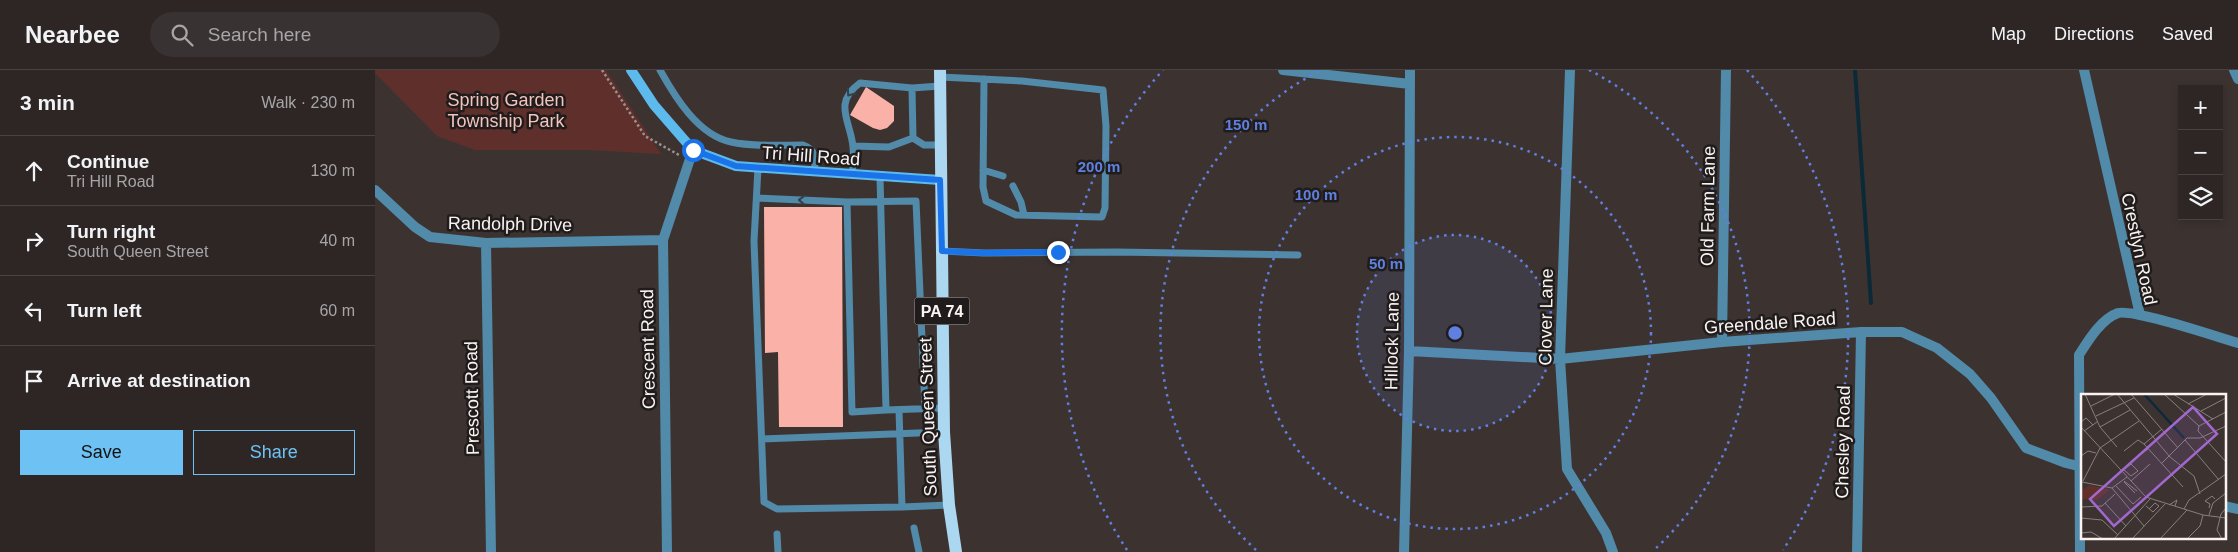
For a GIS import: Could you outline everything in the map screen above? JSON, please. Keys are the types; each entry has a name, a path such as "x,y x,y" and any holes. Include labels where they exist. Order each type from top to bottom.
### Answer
{"main road":[{"name":"South Queen Street","path":"940,78 944,432 949,505 956,552"}],"street":[{"name":"Tri Hill Road","path":"631,70 691,155 736,166 940,180"},
{"path":"1283,70 1410,84"},
{"name":"Hillock Lane","path":"1403,552 1409,351 1410,70"},
{"name":"Clover Lane","path":"1571,70 1560,358 1567,470 1606,533 1613,552"},
{"name":"Old Farm Lane","path":"1722,342 1726,70"},
{"name":"Crestlyn Road","path":"2081,552 2079,355 2106,321 2119,313 2139,315 2084,70"},
{"path":"2235,70 2238,79"},
{"name":"Crescent Road","path":"667,552 663,240 691,155"},
{"name":"Randolph Drive","path":"375,190 415,227 430,238 486,243 663,240"},
{"name":"Prescott Road","path":"486,243 491,552"},
{"path":"2139,315 2238,343"},
{"name":"Greendale Road","path":"1409,351 1560,358 1722,342 1861,332 1902,332 1937,348 1970,374 1991,398 2027,448 2080,466"},
{"name":"Chesley Road","path":"1857,552 1861,332"},
{"path":"2225,506 2238,510"}],"lane":[{"path":"660,70 689,114 702,127 729,142 803,145 811,148 816,158 814,172"},
{"path":"852,175 853,146 846,123 845,101 852,89 860,83 911,88 940,78 984,79 1022,81 1103,90 1106,144 1105,208 1101,217 1016,214 986,201 983,187 984,79"},
{"path":"911,88 913,138"},
{"path":"913,138 924,145 940,145"},
{"path":"853,146 889,147 913,138"},
{"path":"757,168 755,242 764,502 777,509 949,505"},
{"path":"983,170 1003,176"},
{"path":"880,177 886,410"},
{"path":"1013,186 1021,202 1024,215"},
{"path":"757,198 847,202 916,201 925,409"},
{"path":"847,202 852,412 944,408"},
{"path":"942,251 984,253 1115,252 1298,255"},
{"path":"899,410 902,507"},
{"path":"762,439 944,432"},
{"path":"914,528 919,552"},
{"path":"777,534 778,552"}],"path":[{"path":"601,70 645,136 691,155"}],"green space":[{"name":"Spring Garden Township Park","path":"375,70 606,70 661,154 589,150 475,150 437,136 375,73"}],"building":[{"path":"866,87 894,106 894,121 887,128 880,130 873,128 850,115"},
{"path":"764,207 842,207 843,427 779,427 778,352 765,353"}],"waterway":[{"path":"1855,70 1871,303"}],"route":[{"path":"693,150 736,166 940,180 942,251 984,253 1058,252"}]}
